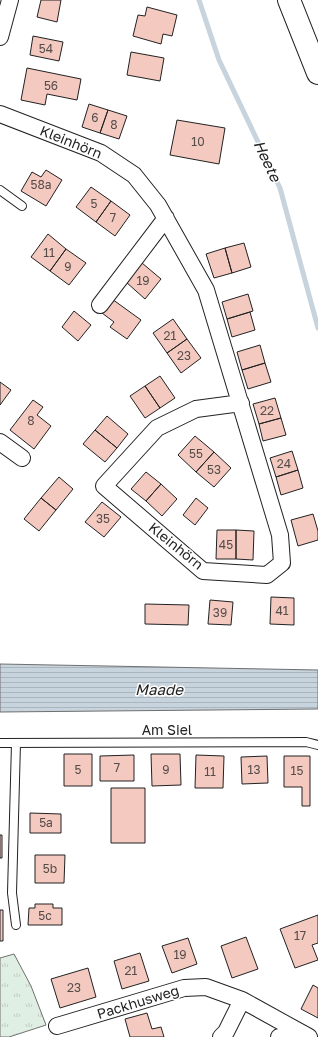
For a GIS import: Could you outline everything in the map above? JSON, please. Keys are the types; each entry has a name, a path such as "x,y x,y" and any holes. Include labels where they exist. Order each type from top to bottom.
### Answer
{"main road":[{"path":"289,0 318,73"}],"street":[{"path":"0,37 10,0"},
{"name":"Kleinhörn","path":"0,114 102,153 134,175 158,205 166,218 206,290 241,403 280,535 282,563 267,575 203,571 104,486 157,428 196,409 241,403"},
{"path":"100,305 166,218"},
{"path":"0,442 22,458"},
{"name":"Packhusweg","path":"57,1026 184,988 206,988 242,1000 307,1036"},
{"path":"221,1037 226,1032 242,1000"},
{"name":"Packhusweg","path":"279,1037 307,1036"}],"lane":[{"path":"0,190 22,206"},
{"name":"Am Siel","path":"0,743 306,742 318,745"},
{"path":"16,743 12,893 16,925"}],"green space":[{"path":"14,954 31,986 46,1025 9,1037 0,1037 0,958"}],"water":[{"name":"Maade","path":"0,664 318,670 318,709 0,712"}],"building":[{"path":"41,0 61,0 57,22 37,17"},
{"path":"147,7 177,15 172,36 163,34 161,44 133,36 138,15 145,16"},
{"path":"33,36 63,42 59,61 30,55"},
{"path":"131,52 164,58 160,81 127,75"},
{"path":"27,68 81,79 77,100 47,94 45,105 21,100"},
{"path":"89,104 108,110 100,133 82,127"},
{"path":"108,110 127,116 119,139 100,133"},
{"path":"177,120 225,128 219,164 170,155"},
{"path":"46,170 62,180 46,206 21,191 32,172 41,177"},
{"path":"91,187 111,201 96,222 76,207"},
{"path":"111,201 130,215 115,236 96,222"},
{"path":"48,234 66,249 50,271 31,257"},
{"path":"244,243 251,267 232,273 225,248"},
{"path":"225,248 232,273 214,278 206,254"},
{"path":"66,249 86,263 69,285 50,271"},
{"path":"142,263 161,279 145,299 126,282"},
{"path":"248,294 253,311 227,319 222,302"},
{"path":"112,299 141,320 127,339 110,327 114,322 102,313"},
{"path":"74,311 91,325 78,341 62,327"},
{"path":"250,312 255,330 232,337 227,319"},
{"path":"173,319 187,339 167,353 153,333"},
{"path":"187,339 201,358 181,373 167,353"},
{"path":"260,345 265,363 242,370 237,352"},
{"path":"265,363 271,382 248,389 242,370"},
{"path":"160,376 175,398 160,408 145,386"},
{"path":"0,382 11,390 0,405"},
{"path":"145,386 160,408 145,418 130,396"},
{"path":"275,398 281,418 259,424 253,404"},
{"path":"33,400 43,407 37,415 51,426 34,449 10,430"},
{"path":"107,416 128,434 117,448 95,430"},
{"path":"281,418 286,435 263,441 259,424"},
{"path":"95,430 117,448 105,462 83,444"},
{"path":"195,436 214,452 196,472 178,455"},
{"path":"292,451 298,470 276,477 270,458"},
{"path":"214,452 231,468 214,487 196,472"},
{"path":"298,470 303,488 281,495 276,477"},
{"path":"146,472 161,484 146,501 131,489"},
{"path":"59,477 73,489 56,510 41,498"},
{"path":"161,484 177,499 162,516 146,501"},
{"path":"41,498 56,510 39,531 24,519"},
{"path":"196,498 208,508 195,525 183,515"},
{"path":"102,502 121,517 104,537 85,522"},
{"path":"313,514 318,531 318,540 298,546 291,520"},
{"path":"217,530 236,530 236,559 216,559"},
{"path":"236,530 254,531 253,560 236,559"},
{"path":"271,597 294,598 294,625 270,624"},
{"path":"210,600 233,602 231,625 208,624"},
{"path":"145,604 189,605 188,625 145,624"},
{"path":"64,754 92,754 92,786 64,786"},
{"path":"151,754 180,754 181,785 152,786"},
{"path":"134,755 134,781 100,781 100,756"},
{"path":"196,755 224,756 223,788 195,788"},
{"path":"267,756 268,783 242,784 241,757"},
{"path":"284,756 310,756 310,806 302,806 302,787 284,787"},
{"path":"111,788 145,788 145,843 111,843"},
{"path":"30,813 61,814 61,833 30,833"},
{"path":"0,835 2,835 2,858 0,858"},
{"path":"35,855 65,855 64,883 35,883"},
{"path":"35,904 53,904 53,908 62,908 62,925 28,925 29,908 35,908"},
{"path":"0,910 3,910 3,941 0,941"},
{"path":"318,915 318,943 312,945 318,960 295,968 280,929"},
{"path":"246,937 258,969 232,978 221,946"},
{"path":"188,938 197,964 172,973 162,946"},
{"path":"140,953 149,981 122,989 114,961"},
{"path":"88,968 96,997 60,1008 51,979"},
{"path":"313,985 318,988 318,1018 301,1009"},
{"path":"147,1013 152,1029 161,1027 164,1037 130,1037 125,1019"}],"waterway":[{"name":"Heete","path":"199,0 219,60 280,188 318,328"}]}
